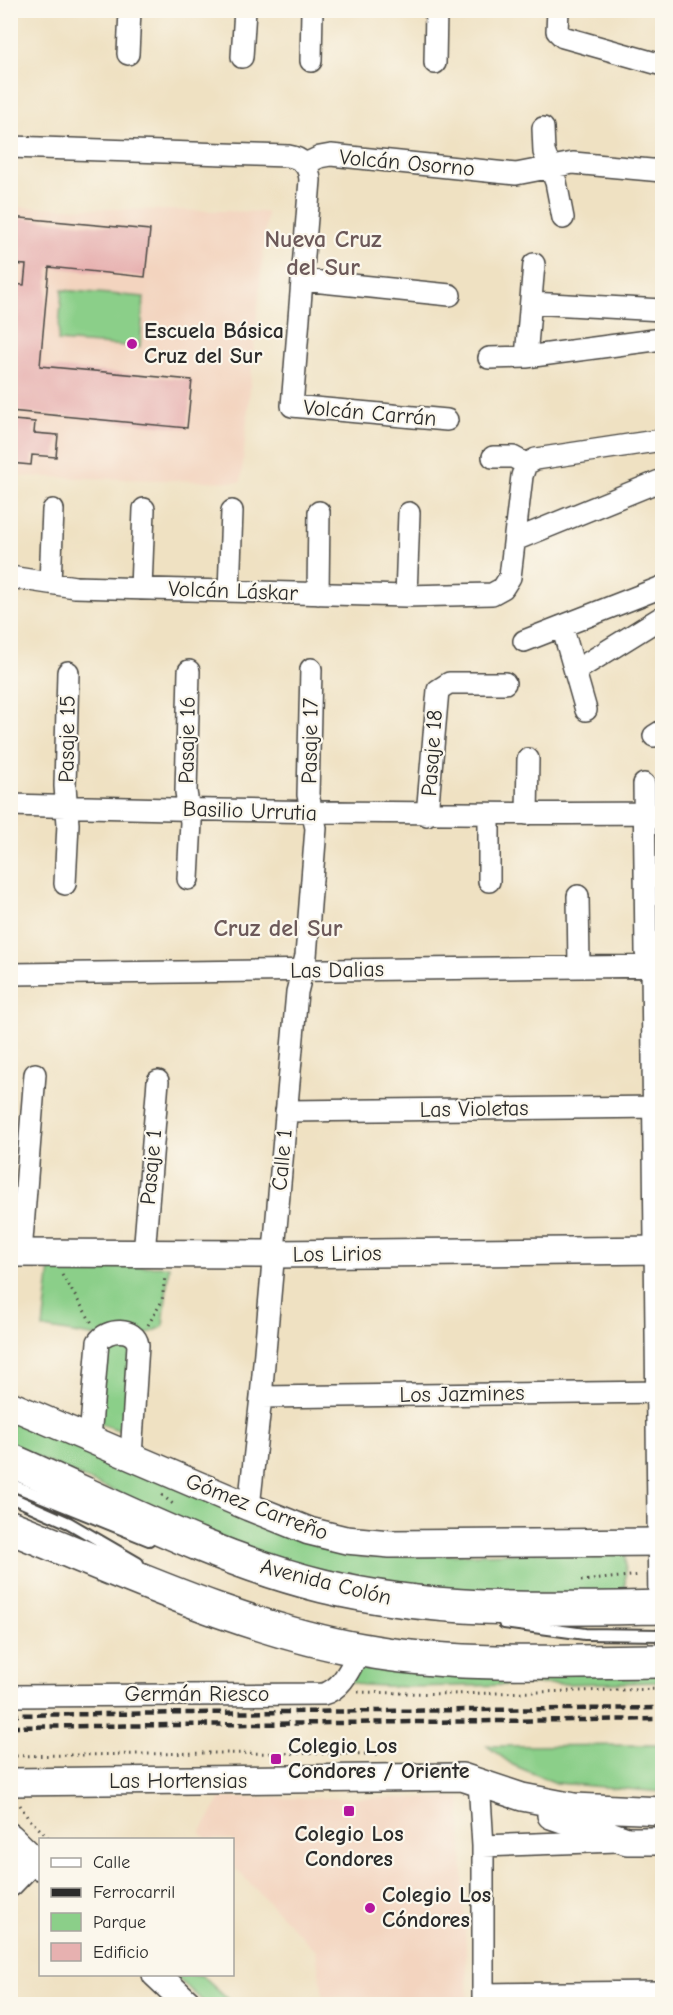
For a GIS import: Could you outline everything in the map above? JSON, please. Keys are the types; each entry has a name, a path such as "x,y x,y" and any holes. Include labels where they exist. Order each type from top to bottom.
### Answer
{"main road":[{"name":"Avenida Colón","path":"10,1461 235,1559 278,1574 333,1588 388,1599 456,1606 661,1617"},
{"path":"10,1527 235,1616 320,1641 360,1650 407,1657 463,1661 663,1660"}],"street":[{"path":"128,54 130,10"},
{"path":"242,57 245,10"},
{"path":"311,61 312,10"},
{"path":"435,63 436,10"},
{"path":"558,10 556,26 559,34 567,39 663,65"},
{"path":"543,128 544,152 556,182 563,218"},
{"path":"10,147 294,157 305,164 310,180 302,280 450,295"},
{"name":"Volcán Osorno","path":"305,164 331,155 516,174 573,164 663,171"},
{"path":"526,357 534,264"},
{"name":"Volcán Carrán","path":"302,280 292,406 447,420"},
{"path":"531,303 663,310"},
{"path":"489,358 526,357 663,339"},
{"path":"663,440 536,459 526,464 522,476 515,540 663,480"},
{"path":"493,457 513,458 526,464"},
{"path":"141,589 144,509"},
{"path":"50,583 53,510"},
{"path":"229,591 232,511"},
{"path":"318,594 319,512"},
{"path":"406,596 409,513"},
{"name":"Volcán Láskar","path":"10,576 75,586 141,589 406,596 492,594 503,588 510,577 515,540"},
{"path":"524,641 663,587"},
{"path":"575,671 663,616"},
{"path":"562,626 586,710"},
{"name":"Pasaje 17","path":"311,669 308,795 313,813"},
{"name":"Pasaje 16","path":"188,879 191,822 186,792 189,671"},
{"name":"Pasaje 15","path":"65,884 68,824 68,672"},
{"name":"Pasaje 18","path":"428,815 438,690 449,683 505,683"},
{"path":"527,814 528,759"},
{"path":"644,784 646,952 657,966 661,1617"},
{"name":"Basilio Urrutia","path":"10,804 428,815 645,813"},
{"name":"Calle 1","path":"249,1507 297,992 306,956 316,828 313,813"},
{"path":"489,814 489,881"},
{"path":"578,896 579,967"},
{"name":"Las Dalias","path":"10,974 657,966"},
{"path":"16,1253 35,1074"},
{"name":"Pasaje 1","path":"155,1254 158,1081"},
{"name":"Las Violetas","path":"286,1111 658,1107"},
{"name":"Los Lirios","path":"16,1253 274,1254 659,1250"},
{"path":"90,1438 97,1347 119,1336 138,1345 131,1456"},
{"name":"Los Jazmines","path":"261,1397 660,1392"},
{"name":"Gómez Carreño","path":"10,1405 249,1507 309,1531 346,1540 368,1543 660,1542"},
{"name":"Germán Riesco","path":"10,1696 323,1694 335,1689 341,1682 360,1650"},
{"name":"Las Hortensias","path":"10,1782 454,1777 479,1781 522,1797 592,1810 663,1811"},
{"path":"479,1781 483,1846 483,1999 663,1992"},
{"name":"Las Hortensias","path":"522,1797 556,1817 627,1841"},
{"path":"10,1837 37,1862 10,1883"},
{"name":"Las Hortensias","path":"483,1846 663,1841"},
{"path":"158,1976 188,2004"}],"lane":[{"path":"10,1484 159,1544"},
{"path":"10,1497 69,1523 145,1566"},
{"path":"493,1622 585,1634 661,1617"}],"path":[{"path":"48,1253 119,1336 153,1318 162,1301 155,1254"},
{"path":"367,1692 450,1694 663,1689"},
{"path":"10,1756 17,1755"}],"shaded area":[{"name":"Escuela Básica Cruz del Sur","path":"11,207 267,212 241,482 11,476"},
{"name":"Colegio Los Cóndores","path":"221,1798 460,1798 468,2000 323,1997 316,1951 234,1867 234,1838 206,1838 200,1833"}],"green space":[{"path":"62,290 144,297 140,347 58,341"},
{"path":"169,1266 163,1327 131,1341 124,1432 99,1423 103,1338 43,1328 50,1268"},
{"path":"11,1415 323,1548 365,1557 626,1550 625,1596 420,1593 265,1558 11,1446"},
{"path":"365,1660 662,1669 662,1682 407,1687 362,1685 350,1681"},
{"path":"662,1745 662,1792 556,1783 513,1765 487,1746"},
{"path":"175,1976 202,1976 233,2004 206,2004"}],"building":[{"path":"10,217 150,230 145,277 49,267 40,366 192,380 187,428 10,411 10,284 24,285 26,265 10,264"},
{"path":"13,420 35,422 34,433 58,435 56,457 32,455 31,465 10,463 10,431"}],"railway":[{"path":"10,1715 662,1708"},
{"path":"10,1727 662,1719"}],"place":[{"name":"Escuela Básica Cruz del Sur","path":"132,344"},
{"name":"Colegio Los Condores / Oriente","path":"276,1759"},
{"name":"Colegio Los Condores","path":"349,1811"},
{"name":"Colegio Los Cóndores","path":"370,1908"}],"district":[{"name":"Nueva Cruz del Sur","path":"323,253"},
{"name":"Cruz del Sur","path":"278,928"}]}
